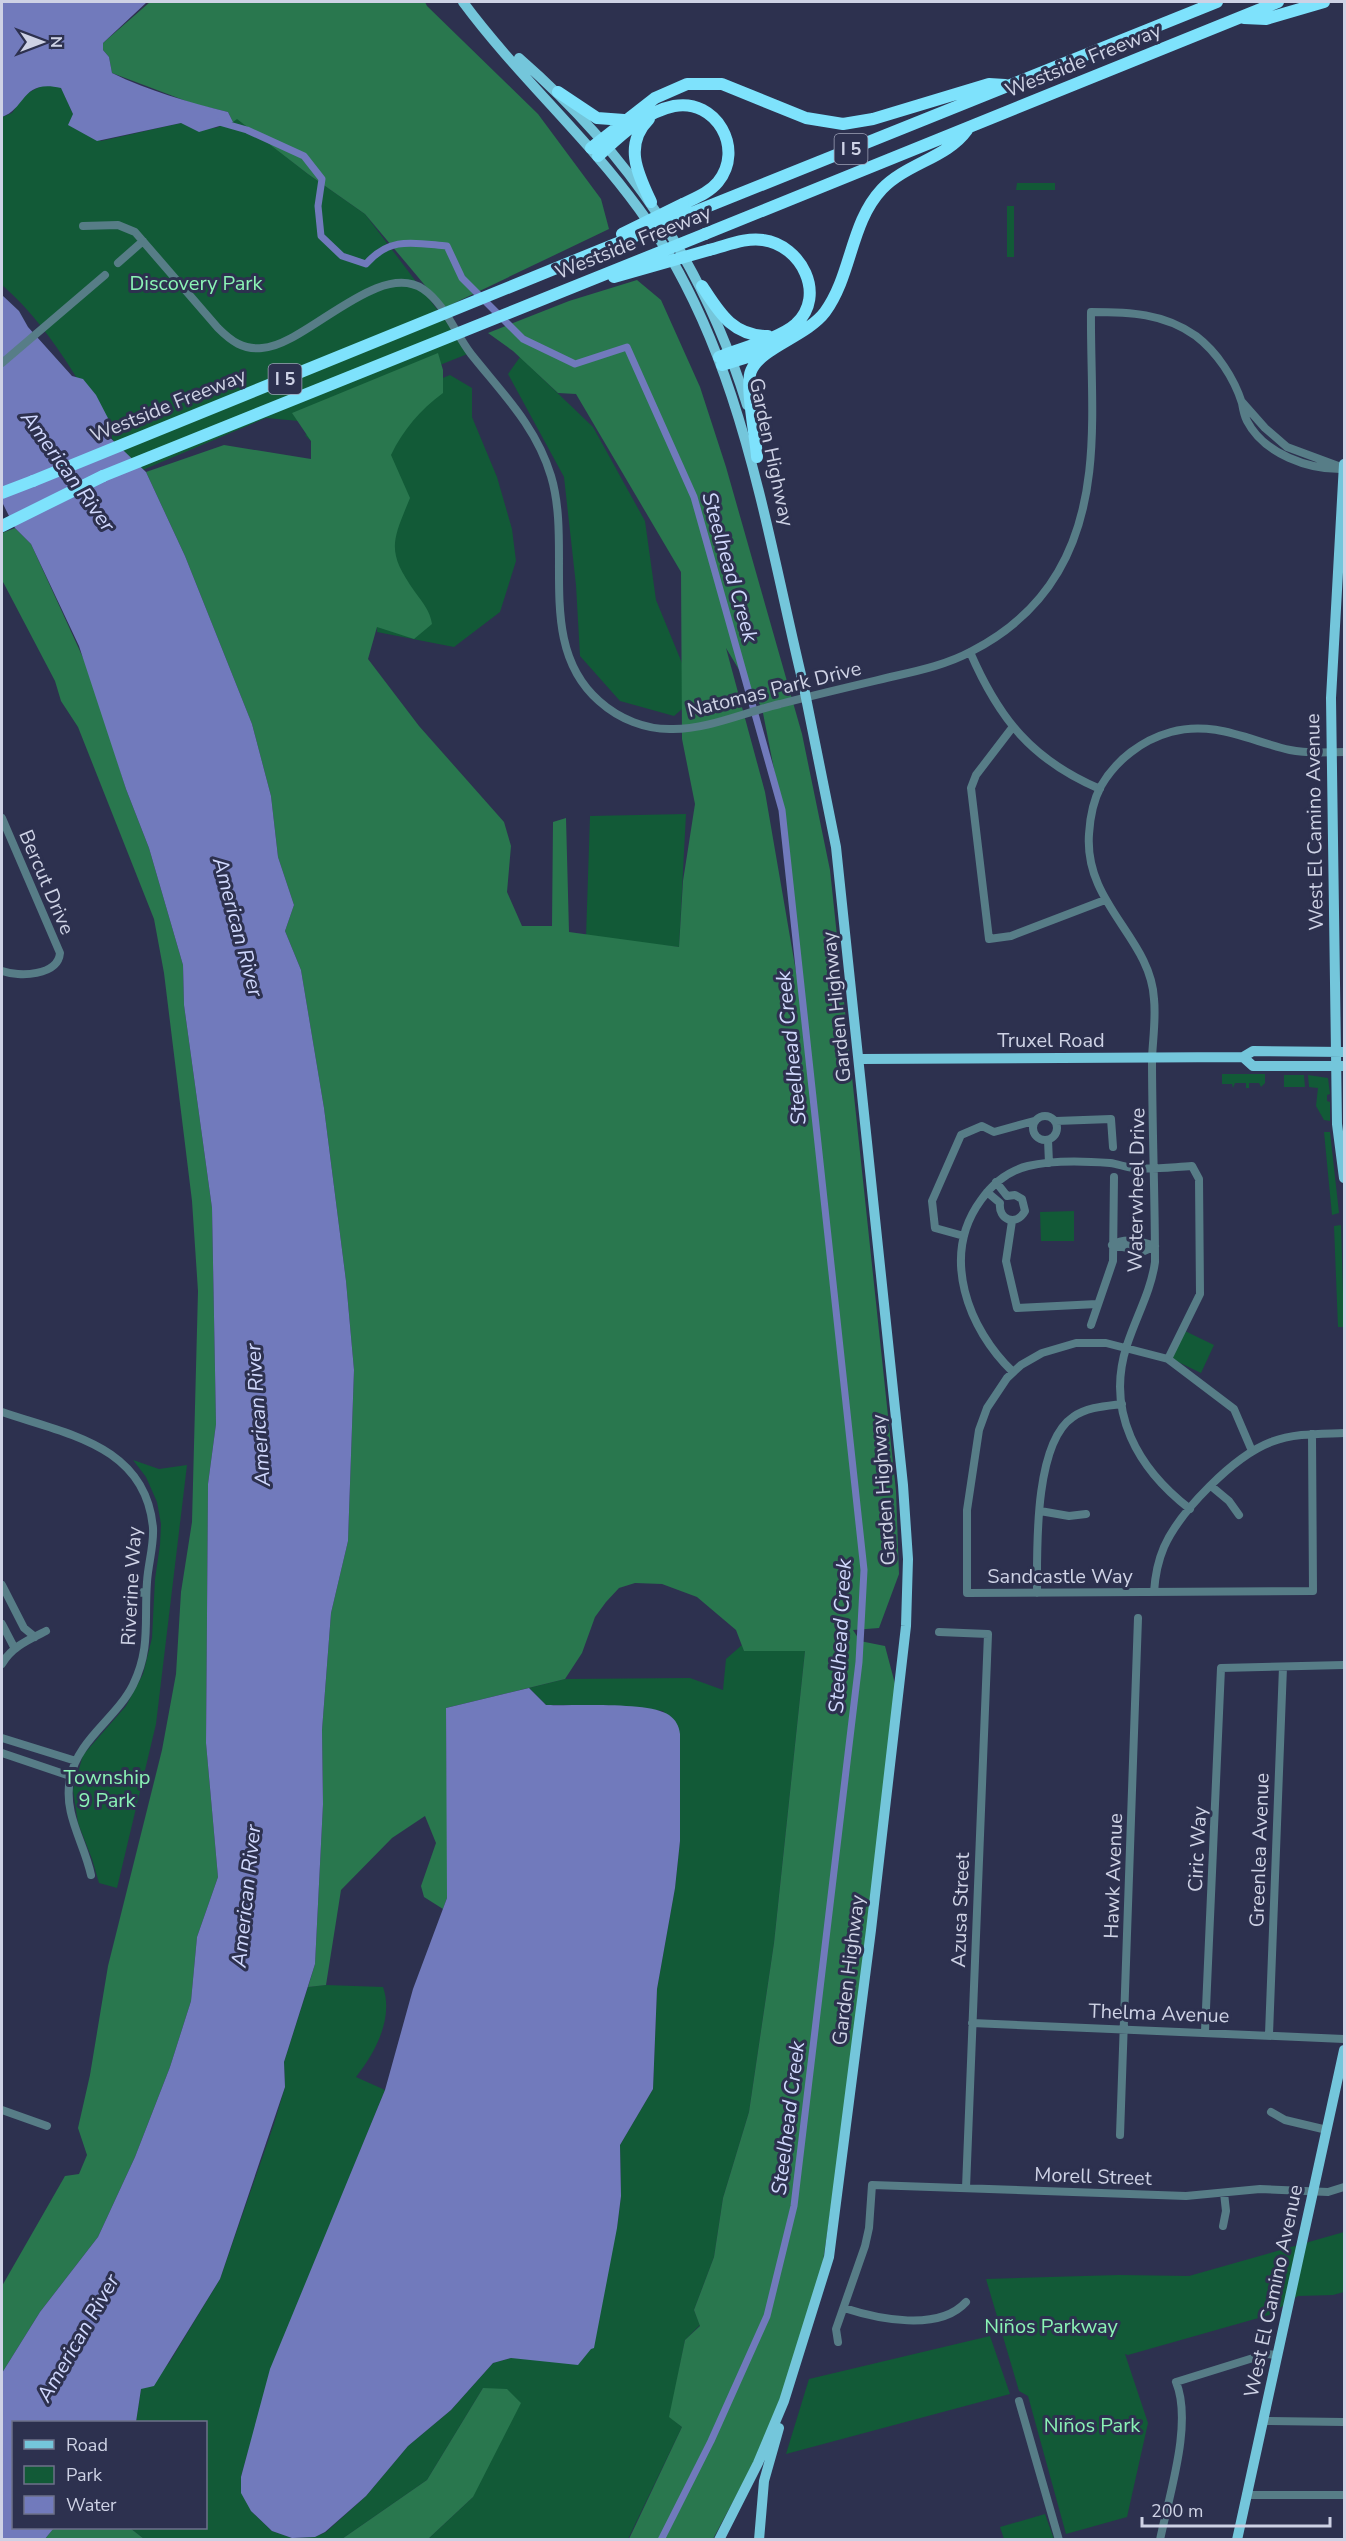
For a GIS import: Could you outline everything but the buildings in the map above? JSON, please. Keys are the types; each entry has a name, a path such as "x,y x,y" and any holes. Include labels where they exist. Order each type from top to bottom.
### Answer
{"highway":[{"name":"Westside Freeway","path":"2,494 537,276 686,209 1012,85 1217,2"},
{"name":"Westside Freeway","path":"2,517 1278,2"},
{"path":"1239,17 1266,19 1324,2"},
{"path":"594,152 626,120 668,90 699,83 732,87 806,118 843,124 873,119 989,84 1012,85"},
{"path":"558,92 597,118 610,121 626,120"},
{"path":"605,142 643,118 683,105 702,109 716,119 728,141 726,167 718,182 686,209"},
{"path":"651,202 636,169 634,152 643,126 660,111"},
{"path":"726,359 800,335 824,314 833,297 864,215 882,188 908,168 958,143 968,128"},
{"path":"563,291 709,250 762,240 780,244 798,259 809,284 808,304 795,324 756,362 748,380 758,457"},
{"path":"702,286 724,319 734,327 751,335 776,341"},
{"path":"2,526 103,476"},
{"path":"2,488 33,481"}],"main road":[{"name":"Garden Highway","path":"463,2 594,152 660,240 726,359 748,407 777,574"},
{"name":"Garden Highway","path":"486,29 558,92 605,142 651,202 702,286 726,359 751,460 834,837 860,1059 904,1495 908,1559 906,1626 835,2227 824,2278 783,2401"},
{"name":"West El Camino Avenue","path":"1344,464 1333,623 1331,752 1340,1052 1337,1125 1344,1178"},
{"name":"Truxel Road","path":"860,1059 1243,1057 1253,1051 1340,1052"},
{"name":"Truxel Road","path":"1243,1057 1253,1066 1340,1067"},
{"name":"West El Camino Avenue","path":"1237,2540 1313,2192 1341,2086 1344,2050"},
{"path":"719,2540 758,2463 783,2401"},
{"path":"759,2540 764,2481 782,2421 783,2401"},
{"path":"711,2540 753,2458 763,2447"}],"street":[{"name":"Natomas Park Drive","path":"83,226 128,227 143,241 218,328 232,342 244,347 271,347 374,289 404,283 423,289 446,314 470,352 518,410 538,442 552,477 560,523 563,638 574,670 583,685 611,711 643,726 672,729 714,722 934,666 970,652 1001,634 1035,603 1057,574 1082,519 1090,464 1091,312 1153,316 1185,329 1205,344 1221,362 1241,401 1246,421 1256,433 1282,453 1315,467 1344,469"},
{"path":"118,263 143,241"},
{"path":"2,363 105,275"},
{"path":"970,652 990,694 1012,728 1024,741 1058,767 1100,789"},
{"path":"1012,728 976,776 971,788 989,939 1011,936 1105,900"},
{"name":"Waterwheel Drive","path":"1190,1509 1160,1484 1145,1465 1131,1439 1122,1404 1121,1378 1126,1347 1153,1276 1155,1246 1152,1057 1154,997 1151,982 1136,949 1105,900 1090,868 1088,850 1091,813 1100,789 1112,770 1135,750 1161,735 1185,729 1221,730 1298,752 1344,752"},
{"name":"Bercut Drive","path":"2,818 58,949 59,959 51,969 16,974 2,971"},
{"path":"964,1236 935,1228 932,1201 961,1136 982,1126 994,1131 1034,1121 1041,1116 1049,1116 1056,1120 1111,1119 1113,1147"},
{"path":"1034,1121 1033,1131 1039,1138 1048,1140 1055,1136 1058,1128 1056,1120"},
{"path":"1048,1140 1049,1163"},
{"path":"1013,1372 991,1349 969,1308 961,1268 964,1236 972,1215 987,1192 996,1182 1018,1169 1049,1163 1109,1163 1133,1168 1192,1166 1199,1179 1200,1294 1168,1359 1233,1409 1252,1451"},
{"path":"1091,1325 1113,1261 1114,1177"},
{"path":"996,1182 1007,1196 1019,1197 1024,1203 1023,1215 1012,1221"},
{"path":"987,1192 1000,1203 1000,1210 1004,1217 1012,1221"},
{"path":"1012,1221 1006,1261 1017,1308 1097,1304"},
{"path":"1112,1245 1144,1251 1155,1246"},
{"name":"Sandcastle Way","path":"1168,1359 1100,1342 1064,1345 1031,1358 1013,1372 993,1398 979,1430 967,1510 967,1593 1313,1590 1312,1434"},
{"path":"1037,1593 1040,1511 1049,1451 1057,1433 1071,1418 1084,1411 1122,1404"},
{"name":"Riverine Way","path":"2,1412 97,1444 120,1460 136,1479 150,1510 153,1539 146,1592 147,1637 137,1676 124,1700 87,1742 70,1776 70,1816 91,1875"},
{"path":"1154,1592 1157,1568 1164,1546 1190,1509 1227,1469 1252,1451 1286,1437 1344,1433"},
{"path":"1211,1486 1229,1501 1239,1515"},
{"path":"1040,1511 1069,1516 1086,1514"},
{"path":"2,1586 24,1628 35,1637"},
{"path":"131,1593 146,1592"},
{"name":"Hawk Avenue","path":"1120,2135 1138,1618"},
{"path":"2,1624 15,1649"},
{"path":"2,1664 15,1649 46,1631"},
{"name":"Azusa Street","path":"939,1632 988,1634 966,2188"},
{"path":"1283,1667 1344,1665"},
{"name":"Ciric Way","path":"1205,2031 1221,1668 1283,1667"},
{"name":"Greenlea Avenue","path":"1269,2034 1283,1667"},
{"path":"2,1738 76,1761"},
{"path":"2,1753 70,1776"},
{"name":"Thelma Avenue","path":"972,2023 1205,2031 1344,2039"},
{"path":"2,2110 47,2126"},
{"path":"1271,2112 1293,2123 1328,2130"},
{"name":"Morell Street","path":"844,2308 869,2228 872,2185 1186,2196 1268,2189 1328,2192 1344,2187"},
{"path":"1223,2226 1226,2211 1224,2193"},
{"path":"838,2342 836,2329 844,2308 899,2321 950,2314 966,2302"},
{"path":"1160,2540 1183,2425 1181,2398 1176,2382 1266,2354 1276,2355"},
{"path":"1019,2401 1059,2540"},
{"path":"1263,2421 1344,2422"},
{"path":"1246,2495 1344,2495"}],"green space":[{"path":"150,2 425,2 538,114 601,199 609,229 444,308 365,214 308,174 237,119 233,122 228,112 194,104 112,73 109,57 103,50 103,43"},
{"name":"Discovery Park","path":"45,84 61,87 73,114 101,141 181,123 216,128 237,118 308,174 365,214 470,353 299,421 266,418 133,474 58,349 41,326 2,285 2,117 12,113 24,95"},
{"path":"1017,183 1055,183 1055,190 1016,190"},
{"path":"1007,206 1014,206 1014,257 1007,257"},
{"path":"637,280 661,300 700,387 726,467 802,734 830,870 896,1491 899,1574 879,1628 853,1630 860,1641 885,1646 899,1699 875,1903 818,2296 771,2430 713,2539 629,2539 682,2427 669,2417 685,2340 700,2326 694,2310 714,2257 723,2198 749,2112 774,1943 805,1651 744,1651 736,1630 697,1597 662,1584 635,1583 619,1588 595,1617 582,1653 565,1679 446,1708 448,1858 447,1898 443,1909 424,1897 421,1886 436,1843 425,1816 392,1838 341,1890 326,1985 308,1987 315,1964 323,1804 322,1730 331,1613 348,1541 354,1370 346,1281 324,1108 301,970 285,931 294,905 278,857 271,796 252,724 185,556 146,472 224,445 311,459 311,441 292,413 438,353 443,370 443,393 413,421 391,455 410,498 396,536 396,556 399,566 428,611 432,624 414,639 377,627 368,659 419,726 504,822 511,846 507,892 522,926 552,926 553,822 566,818 569,932 679,947 683,881 695,804 682,739 681,572 576,394 558,393 513,351 488,333 569,301","holes":["726,648 762,708 782,810 809,1047 765,792"]},
{"path":"520,357 593,427 645,521 656,600 696,697 674,716 620,701 580,656 576,585 564,477 508,374"},
{"path":"450,375 472,388 472,417 497,477 512,529 516,561 500,612 454,647 377,632 377,567 366,497 305,435"},
{"path":"15,528 31,544 90,673 126,789 149,848 183,965 184,1005 212,1208 216,1424 208,1484 206,1743 218,1877 197,1937 191,2001 170,2067 135,2157 98,2237 40,2312 2,2373 2,2286 65,2176 79,2174 87,2155 78,2128 90,2075 108,1966 162,1750 176,1674 181,1592 192,1522 198,1291 192,1201 164,973 154,919 78,727 61,701 55,681 2,580 2,533"},
{"path":"686,814 679,947 586,937 590,816"},
{"path":"1222,1074 1265,1074 1265,1083 1261,1087 1259,1083 1249,1083 1249,1088 1246,1088 1246,1083 1235,1083 1233,1088 1232,1084 1222,1084"},
{"path":"1284,1075 1304,1075 1305,1087 1284,1087"},
{"path":"1308,1075 1328,1078 1330,1094 1327,1095 1327,1101 1330,1102 1330,1121 1324,1120 1316,1106 1318,1088 1309,1087"},
{"path":"1324,1132 1330,1132 1339,1213 1332,1215"},
{"path":"1074,1211 1074,1241 1041,1241 1040,1212"},
{"path":"1341,1225 1344,1327 1338,1327 1334,1226"},
{"path":"1185,1331 1214,1345 1201,1373 1172,1359"},
{"name":"Township 9 Park","path":"133,1460 159,1469 187,1465 156,1724 117,1888 99,1883 78,1823 73,1790 83,1755 126,1706 143,1674 152,1638 161,1524 157,1502 146,1477"},
{"path":"742,1645 744,1651 805,1651 774,1943 749,2112 723,2198 714,2257 694,2310 700,2325 685,2340 670,2417 682,2427 628,2539 428,2539 473,2497 483,2388 427,2480 342,2539 144,2539 131,2529 207,2529 207,2421 136,2421 141,2389 169,2363 220,2279 274,2124 285,2087 284,2062 308,1987 326,1985 383,1987 386,2011 381,2035 370,2057 356,2077 385,2090 300,2298 241,2477 251,2511 272,2531 292,2538 315,2537 326,2532 366,2496 408,2446 451,2410 493,2363 511,2358 617,2228 621,2196 620,2145 653,2089 657,1989 675,1888 680,1841 680,1734 663,1711 618,1706 546,1705 529,1688 565,1679 690,1678 723,1690 726,1659"},
{"name":"Niños Parkway","path":"1344,2232 1344,2292 1333,2295 1298,2296 1269,2315 1125,2354 1148,2423 1127,2517 1066,2534 1028,2396 1019,2391 986,2279 1119,2275 1189,2276"},
{"path":"990,2336 1010,2394 786,2454 809,2379"},
{"path":"483,2388 507,2389 521,2403 473,2497 428,2539 342,2539 427,2480"},
{"path":"1045,2514 1054,2539 1004,2539 1000,2527"},
{"path":"53,2529 131,2529 144,2539 44,2540"}],"water":[{"path":"2,2 147,2 103,43 103,50 109,57 112,73 169,96 228,112 233,122 199,132 181,123 97,141 68,125 73,114 61,88 48,86 38,87 31,91 10,113 2,117"},
{"name":"American River","path":"2,295 19,311 28,327 72,376 83,379 96,395 110,422 102,430 146,472 185,556 252,724 271,796 278,857 294,905 285,931 301,970 324,1108 346,1281 354,1370 348,1541 331,1613 322,1730 323,1804 315,1964 284,2062 285,2087 220,2279 154,2386 141,2389 136,2421 12,2421 12,2529 53,2529 44,2540 2,2539 2,2373 40,2312 98,2237 135,2157 170,2067 191,2001 197,1937 218,1877 206,1743 208,1484 216,1424 212,1208 184,1005 183,965 149,848 126,789 79,646 31,544 15,528 2,502"},
{"path":"529,1688 546,1705 629,1706 659,1711 674,1719 680,1734 680,1841 675,1888 657,1989 653,2089 620,2145 621,2196 617,2228 594,2348 578,2365 511,2358 493,2363 451,2410 408,2446 366,2496 325,2532 315,2537 292,2538 272,2531 251,2511 241,2493 241,2477 270,2369 385,2090 413,1989 447,1898 446,1708"}],"waterway":[{"name":"Steelhead Creek","path":"219,122 247,130 304,156 322,179 318,206 321,236 342,256 366,264 375,255 393,245 413,243 447,246 462,278 523,339 575,364 627,347 694,497 782,810 864,1570 859,1662 794,2206 767,2316 711,2441 661,2540"}],"park label":[{"name":"Niños Park","path":"1092,2425"}]}
